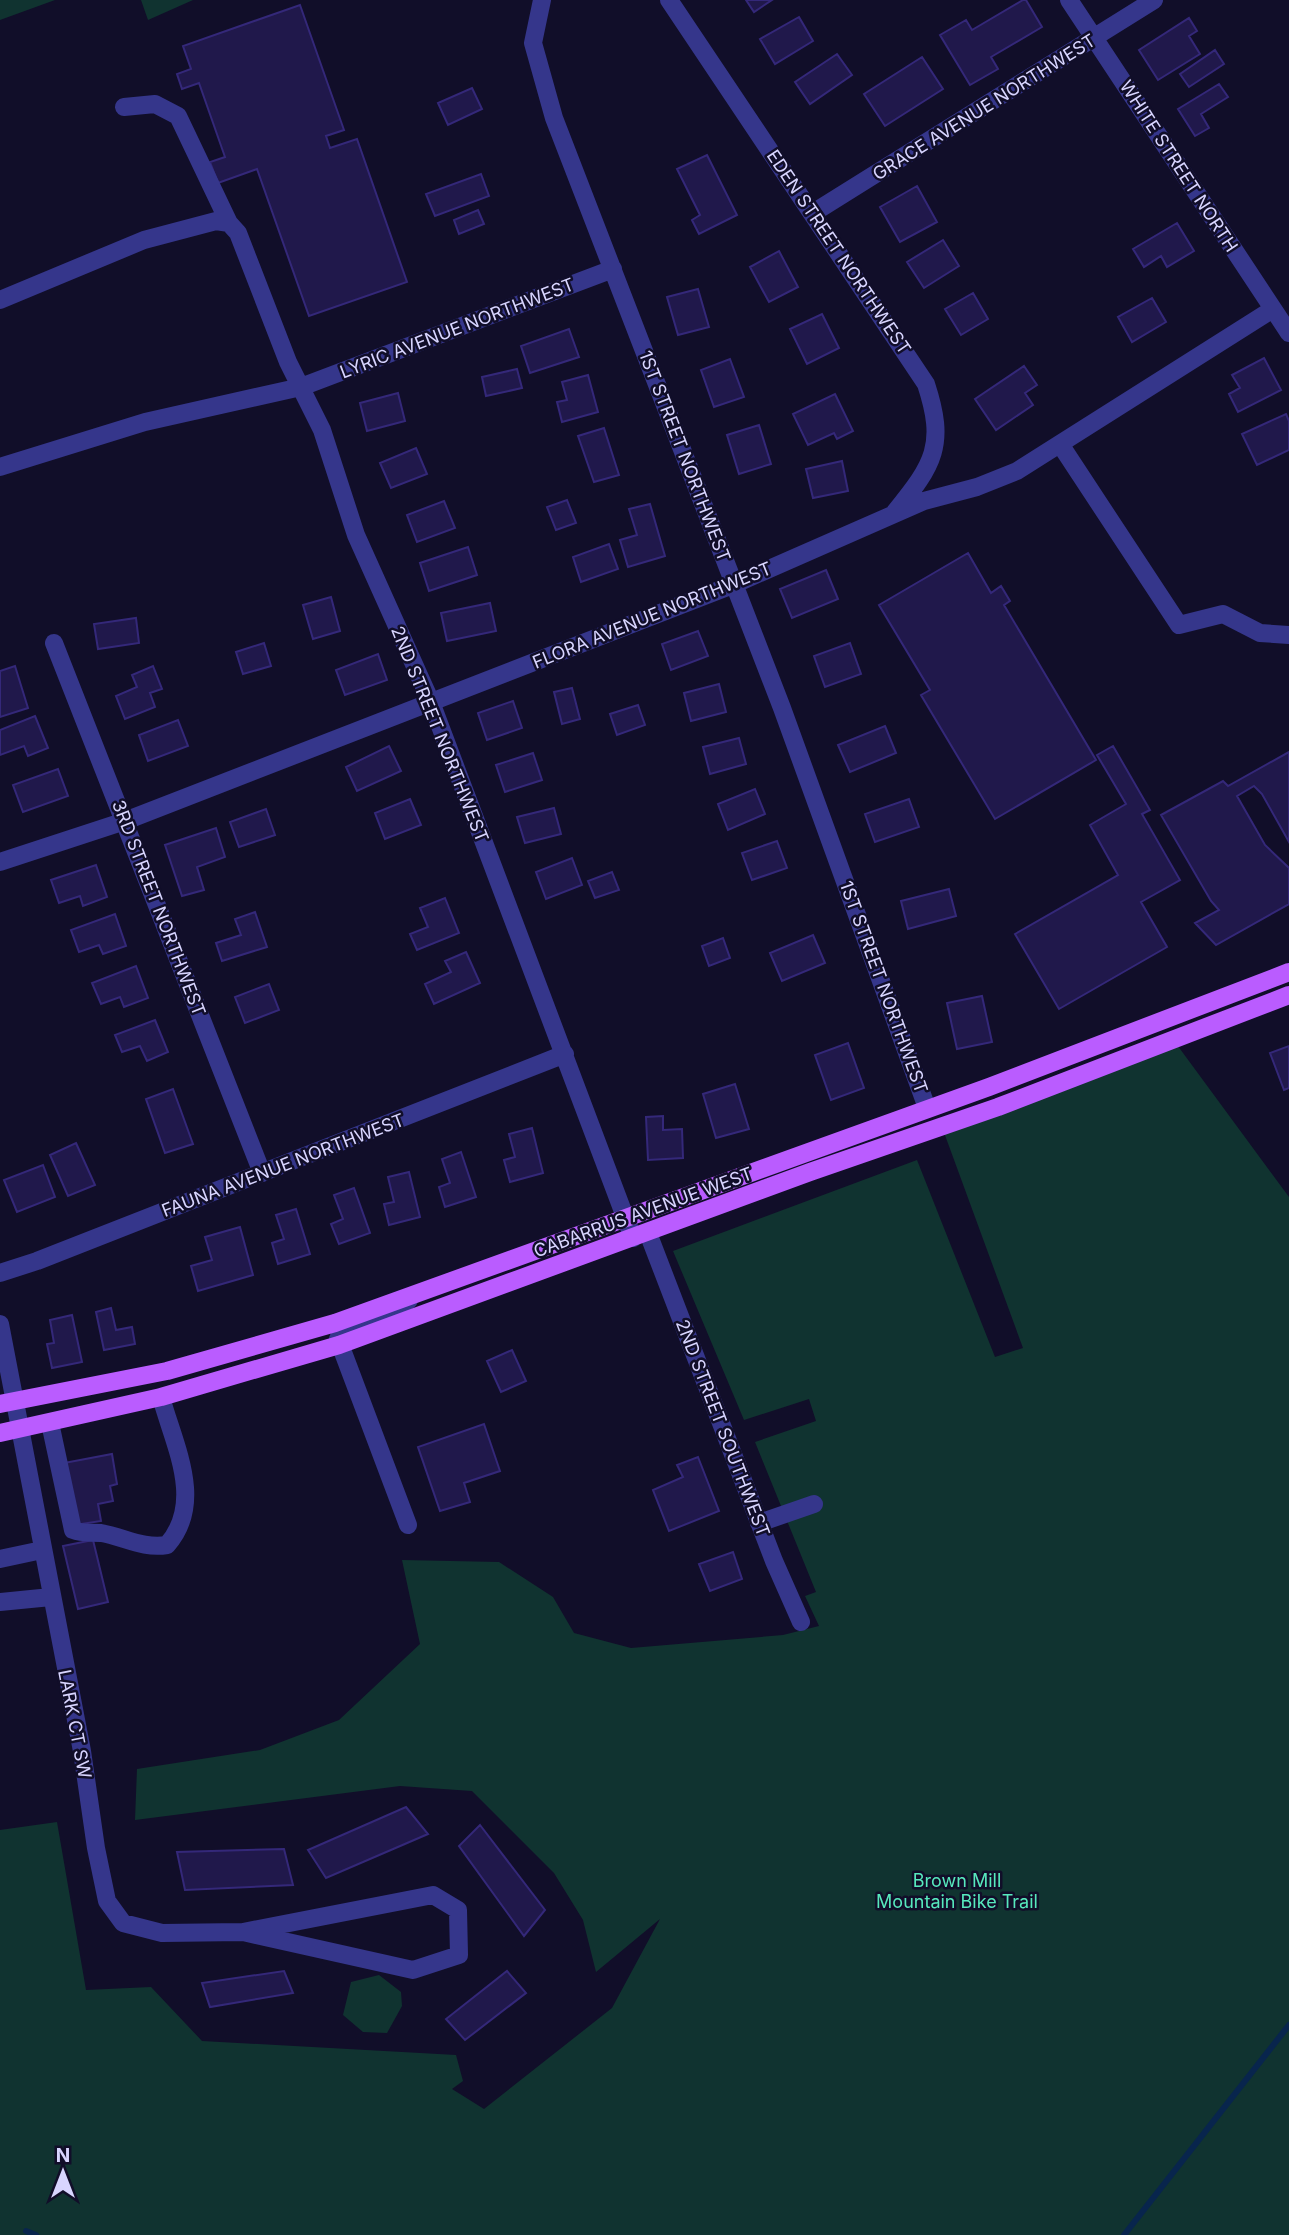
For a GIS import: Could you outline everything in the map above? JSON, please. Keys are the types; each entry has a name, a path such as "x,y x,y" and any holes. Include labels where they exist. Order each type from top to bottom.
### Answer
{"main road":[{"name":"CABARRUS AVENUE WEST","path":"6,1403 216,1358 298,1335 418,1294 928,1108 1289,972"},
{"name":"CABARRUS AVENUE WEST","path":"0,1433 161,1397 339,1345 810,1172 998,1107 1289,995"}],"street":[{"name":"1ST STREET NORTHWEST","path":"542,0 533,43 539,72 735,584 928,1108"},
{"name":"EDEN STREET NORTHWEST","path":"669,0 926,384 936,414 936,446 919,482 892,514"},
{"name":"WHITE STREET NORTH","path":"1069,0 1289,333"},
{"name":"GRACE AVENUE NORTHWEST","path":"813,213 1154,0"},
{"name":"2ND STREET NORTHWEST","path":"124,107 155,104 178,116 233,228 322,430 356,535 431,702 625,1217 640,1235"},
{"path":"0,300 144,240 216,221 233,228"},
{"name":"LYRIC AVENUE NORTHWEST","path":"0,467 145,422 301,387 613,269"},
{"name":"FLORA AVENUE NORTHWEST","path":"0,862 125,821 735,584 892,514 939,496 977,487 1017,471 1273,309"},
{"path":"1060,444 1179,625 1223,614 1260,633 1289,635"},
{"path":"919,482 922,489 939,496"},
{"name":"3RD STREET NORTHWEST","path":"54,643 262,1173"},
{"name":"FAUNA AVENUE NORTHWEST","path":"0,1273 565,1054"},
{"name":"2ND STREET SOUTHWEST","path":"640,1235 801,1622"},
{"path":"408,1525 339,1345 341,1333 377,1320 418,1294"},
{"path":"0,1324 6,1403"},
{"path":"50,1423 73,1530 84,1534 99,1533 154,1547 167,1545 184,1518 187,1499 161,1397"},
{"name":"LARK CT SW","path":"6,1403 19,1429 107,1901 123,1923 162,1933 243,1932 433,1895 458,1910 459,1955 413,1970 243,1932"},
{"path":"759,1523 814,1504"},
{"path":"0,1559 42,1550"},
{"path":"0,1602 51,1597"}],"green space":[{"path":"0,0 55,0 0,20"},
{"path":"141,0 193,0 148,20"},
{"name":"Brown Mill Mountain Bike Trail","path":"1172,1038 1289,1197 1289,2235 0,2235 0,1830 57,1822 86,1990 151,1987 202,2041 456,2055 463,2081 452,2089 484,2109 612,2008 660,1919 596,1972 583,1920 554,1873 472,1791 400,1786 135,1820 137,1769 260,1750 339,1720 420,1644 402,1560 499,1562 553,1597 574,1633 631,1648 783,1635 819,1626 805,1596 816,1592 755,1442 816,1421 809,1399 744,1420 673,1251 917,1160 995,1357 1023,1348 942,1127"},
{"path":"379,1975 401,1992 402,2006 387,2033 363,2032 343,2015 351,1982"}],"building":[{"path":"746,0 772,0 754,12"},
{"path":"1026,0 1042,27 991,57 998,69 970,85 940,35 966,20 972,30"},
{"path":"300,5 344,130 326,136 330,148 357,139 407,282 309,316 257,169 218,183 210,162 225,157 199,83 182,89 177,74 191,69 183,46"},
{"path":"799,17 813,41 775,64 760,39"},
{"path":"1189,18 1197,31 1189,36 1200,54 1158,80 1139,50"},
{"path":"1215,50 1224,64 1189,87 1180,74"},
{"path":"837,54 852,75 810,104 795,82"},
{"path":"922,57 943,89 885,126 864,94"},
{"path":"1219,84 1228,97 1201,114 1209,128 1195,136 1178,109"},
{"path":"472,88 482,109 448,125 438,103"},
{"path":"707,155 737,215 699,234 692,220 700,215 677,169"},
{"path":"481,174 489,196 435,216 426,194"},
{"path":"917,186 937,222 900,242 880,207"},
{"path":"478,210 484,224 459,234 454,220"},
{"path":"1177,223 1194,251 1167,267 1161,256 1144,267 1133,249"},
{"path":"943,240 959,266 924,288 907,262"},
{"path":"779,251 798,287 769,302 750,267"},
{"path":"698,289 709,327 678,335 667,297"},
{"path":"973,293 988,319 961,335 945,309"},
{"path":"1152,298 1166,322 1132,342 1118,317"},
{"path":"822,314 839,348 807,364 790,329"},
{"path":"569,329 579,357 530,373 521,346"},
{"path":"1264,358 1281,390 1238,412 1229,394 1240,388 1232,375"},
{"path":"730,359 744,397 714,407 701,370"},
{"path":"1024,366 1037,385 1025,393 1033,405 996,430 975,399"},
{"path":"517,369 522,388 486,396 482,377"},
{"path":"588,375 598,412 562,422 557,402 567,400 562,382"},
{"path":"398,393 405,421 367,431 360,403"},
{"path":"835,394 853,431 837,439 834,433 808,445 793,414"},
{"path":"1286,414 1289,421 1289,450 1257,465 1242,434"},
{"path":"759,425 771,464 739,474 727,435"},
{"path":"604,428 619,475 594,482 578,436"},
{"path":"416,448 427,474 391,488 380,463"},
{"path":"842,461 848,491 813,498 806,469"},
{"path":"567,500 576,523 556,530 547,507"},
{"path":"444,501 455,528 417,542 407,515"},
{"path":"650,504 665,556 628,567 620,540 637,535 629,509"},
{"path":"609,544 618,569 581,582 573,557"},
{"path":"468,547 477,575 429,591 420,563"},
{"path":"968,553 991,593 1001,586 1010,601 1004,605 1096,760 995,819 921,695 930,690 879,605"},
{"path":"826,570 838,599 792,618 780,589"},
{"path":"331,597 340,631 313,639 303,605"},
{"path":"490,603 496,631 447,641 441,613"},
{"path":"136,618 139,643 98,649 94,624"},
{"path":"698,631 708,656 671,670 662,644"},
{"path":"264,643 271,666 243,674 236,652"},
{"path":"850,643 861,674 825,687 814,656"},
{"path":"378,654 387,680 345,695 336,670"},
{"path":"15,666 28,708 0,717 0,671"},
{"path":"153,666 162,689 150,693 155,707 125,719 116,696 137,687 132,675"},
{"path":"719,684 726,712 691,721 684,693"},
{"path":"572,688 580,719 562,724 554,692"},
{"path":"513,701 522,728 487,740 478,713"},
{"path":"638,705 645,725 617,735 610,714"},
{"path":"35,716 48,748 28,756 24,746 0,755 0,730"},
{"path":"178,720 188,746 148,761 139,735"},
{"path":"885,726 896,753 850,772 838,745"},
{"path":"739,738 746,764 710,774 703,747"},
{"path":"389,746 401,771 357,791 346,767"},
{"path":"1113,746 1150,810 1142,814 1180,880 1141,902 1167,947 1059,1009 1015,934 1118,875 1090,825 1126,804 1097,755"},
{"path":"1289,752 1289,842 1262,794 1254,786 1237,796 1265,845 1289,868 1289,904 1216,945 1195,923 1219,910 1211,901 1161,815 1223,781 1228,786"},
{"path":"533,753 542,780 505,792 496,765"},
{"path":"58,769 68,796 23,812 13,785"},
{"path":"755,789 765,814 728,830 718,804"},
{"path":"410,799 421,825 385,839 375,813"},
{"path":"909,799 919,827 875,842 865,814"},
{"path":"554,808 561,834 525,843 517,817"},
{"path":"266,809 275,835 239,847 230,822"},
{"path":"216,828 225,857 197,867 204,890 182,896 165,845"},
{"path":"777,841 787,868 752,880 742,853"},
{"path":"572,858 582,885 546,899 536,872"},
{"path":"96,865 107,897 83,906 80,896 59,903 51,880"},
{"path":"612,872 619,890 595,898 588,881"},
{"path":"949,889 956,916 908,929 901,901"},
{"path":"445,898 459,933 417,950 410,934 428,927 420,908"},
{"path":"255,912 267,947 222,961 216,943 241,935 235,919"},
{"path":"115,914 126,946 103,954 99,945 79,952 71,930"},
{"path":"813,935 825,963 782,981 770,953"},
{"path":"723,938 730,958 709,966 702,946"},
{"path":"466,952 480,983 434,1004 425,984 451,972 445,961"},
{"path":"136,966 148,998 124,1007 120,997 101,1004 92,983"},
{"path":"269,984 279,1010 245,1023 235,997"},
{"path":"982,996 992,1042 957,1049 947,1003"},
{"path":"155,1020 168,1052 147,1061 140,1046 122,1052 115,1035"},
{"path":"848,1043 864,1088 831,1100 815,1055"},
{"path":"1289,1046 1289,1088 1284,1090 1270,1053"},
{"path":"735,1084 749,1129 716,1138 703,1094"},
{"path":"173,1089 193,1144 165,1153 146,1099"},
{"path":"663,1116 663,1130 682,1129 683,1158 648,1160 646,1117"},
{"path":"532,1128 543,1173 510,1182 504,1160 515,1157 509,1134"},
{"path":"76,1143 95,1185 68,1196 50,1155"},
{"path":"461,1152 476,1197 445,1207 439,1187 450,1183 442,1159"},
{"path":"43,1165 55,1197 17,1212 4,1180"},
{"path":"409,1172 420,1217 389,1225 384,1204 394,1202 388,1177"},
{"path":"354,1188 370,1233 339,1244 331,1224 343,1219 334,1195"},
{"path":"296,1209 310,1254 278,1264 272,1243 284,1239 276,1215"},
{"path":"240,1227 253,1275 198,1291 191,1266 212,1260 205,1237"},
{"path":"111,1308 116,1330 132,1327 135,1344 104,1350 96,1312"},
{"path":"72,1315 82,1362 52,1368 47,1344 54,1343 50,1320"},
{"path":"512,1350 526,1381 501,1392 487,1361"},
{"path":"484,1424 500,1471 464,1483 470,1502 440,1511 418,1447"},
{"path":"112,1454 117,1484 110,1486 113,1501 98,1504 101,1521 75,1525 64,1463"},
{"path":"698,1457 719,1511 669,1531 653,1490 683,1477 677,1465"},
{"path":"93,1540 108,1602 78,1609 63,1546"},
{"path":"733,1552 742,1579 710,1591 699,1564"},
{"path":"406,1807 428,1834 326,1878 308,1850"},
{"path":"480,1825 545,1910 524,1936 459,1846"},
{"path":"284,1849 293,1885 185,1890 177,1852"},
{"path":"284,1971 293,1993 210,2007 202,1983"},
{"path":"507,1971 526,1993 465,2040 446,2019"}],"waterway":[{"path":"1124,2235 1289,2025"},
{"path":"26,2231 36,2235"}]}
